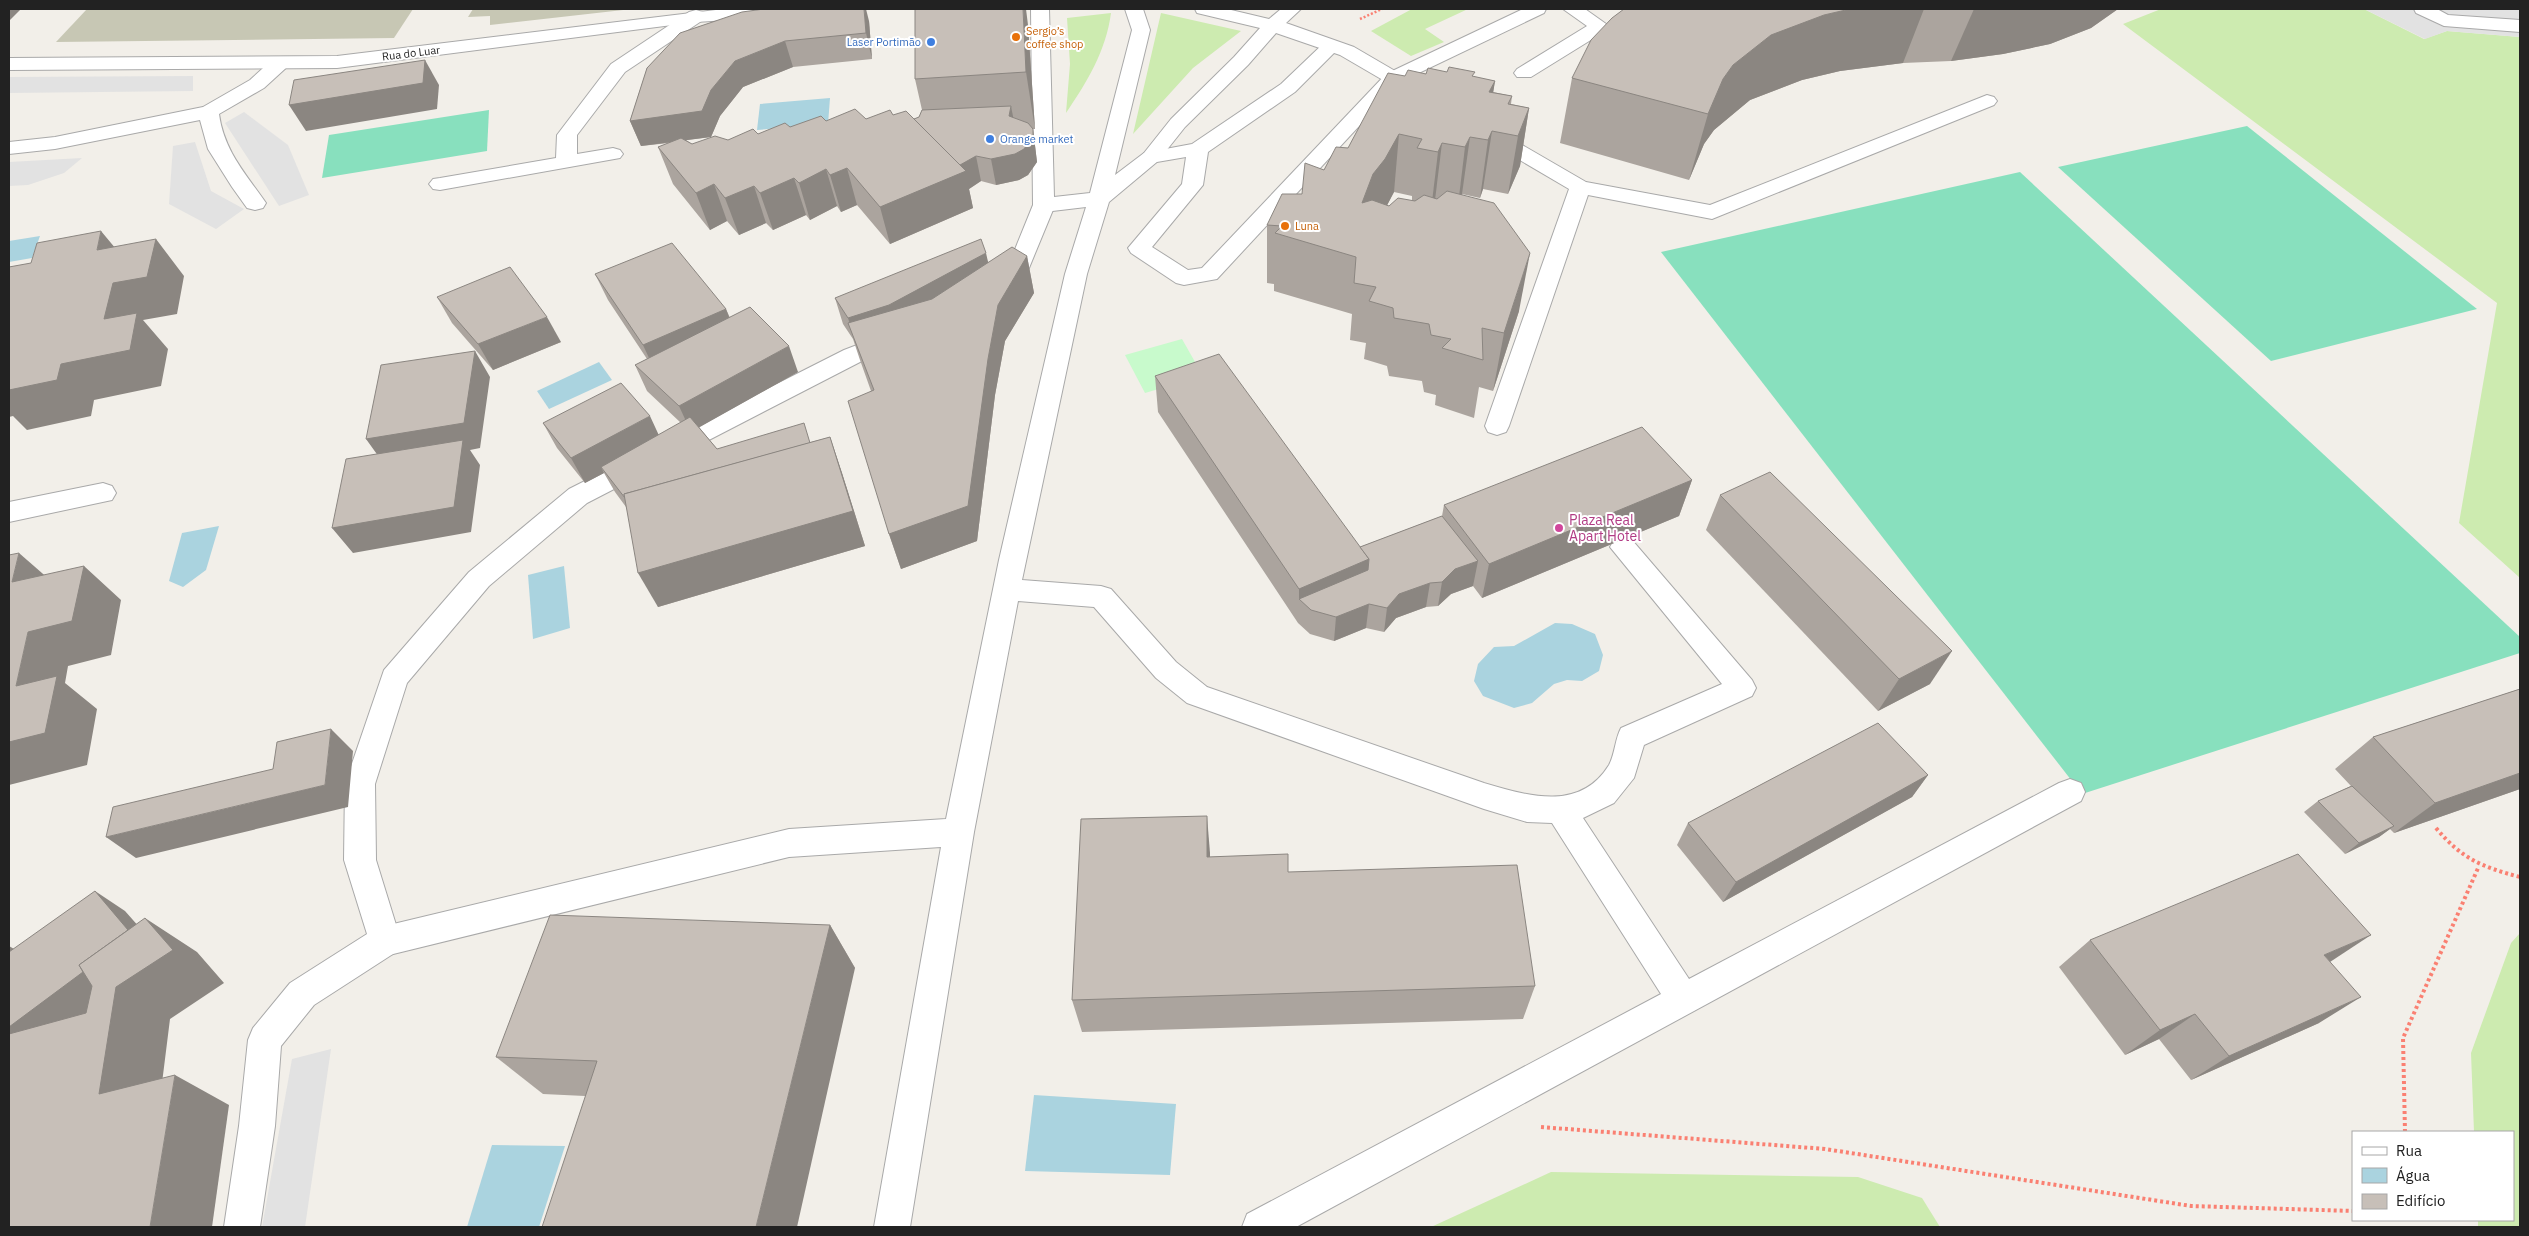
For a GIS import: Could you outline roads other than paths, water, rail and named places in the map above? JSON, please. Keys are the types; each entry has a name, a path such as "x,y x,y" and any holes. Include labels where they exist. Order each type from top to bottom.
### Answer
{"street":[{"name":"Rua do Luar","path":"9,64 337,62 696,16 811,9"},
{"path":"983,292 1018,268 1044,205 1040,9"},
{"path":"1134,9 1141,30"},
{"path":"892,1227 959,832 1007,589 1064,322 1076,274 1099,199 1146,9"},
{"path":"1204,9 1273,25 1347,52 1435,103"},
{"path":"1044,205 1099,199 1151,157 1178,123 1241,61 1273,25 1292,9"},
{"path":"1198,149 1192,185 1139,248 1184,278 1210,274 1393,78 1537,9"},
{"path":"1572,9 1600,26"},
{"path":"2423,9 2444,20 2520,26"},
{"path":"566,162 567,135 618,68 696,16"},
{"path":"1524,73 1600,26 1618,19"},
{"path":"1151,157 1198,149 1288,88 1332,46"},
{"path":"9,148 56,143 209,112 257,84 280,63"},
{"path":"1478,127 1580,186 1712,212 1987,101"},
{"path":"209,112 210,126 227,168 255,203"},
{"path":"440,184 613,154"},
{"path":"1497,426 1580,186"},
{"path":"386,941 360,860 360,784 394,678 479,579 578,496 852,356 915,331"},
{"path":"9,512 103,493"},
{"path":"1007,589 1101,597 1166,670 1197,695 1484,796 1527,809 1569,810 1603,794 1623,769 1631,737 1742,688 1623,547"},
{"path":"1260,1227 2070,792"},
{"path":"1560,809 1684,1000"},
{"path":"242,1227 257,1126 265,1040 302,994 386,941 789,843 959,832"}],"water":[{"path":"830,98 828,124 757,130 760,104"},
{"path":"40,236 32,258 9,262 9,241"},
{"path":"599,362 612,380 549,409 537,391"},
{"path":"219,526 206,570 183,587 169,581 182,533"},
{"path":"564,566 570,628 533,639 528,575"},
{"path":"1555,623 1572,624 1595,634 1603,655 1599,671 1582,681 1567,680 1554,684 1532,703 1514,708 1483,696 1474,681 1478,664 1494,647 1514,646"},
{"path":"1034,1095 1176,1104 1170,1175 1025,1171"},
{"path":"492,1145 565,1146 539,1227 467,1227"}],"place":[{"name":"Sergio’s coffee shop","path":"1016,37"},
{"name":"Laser Portimão","path":"931,42"},
{"name":"Orange market","path":"990,139"},
{"name":"Luna","path":"1285,226"},
{"name":"Plaza Real Apart Hotel","path":"1559,528"}]}
